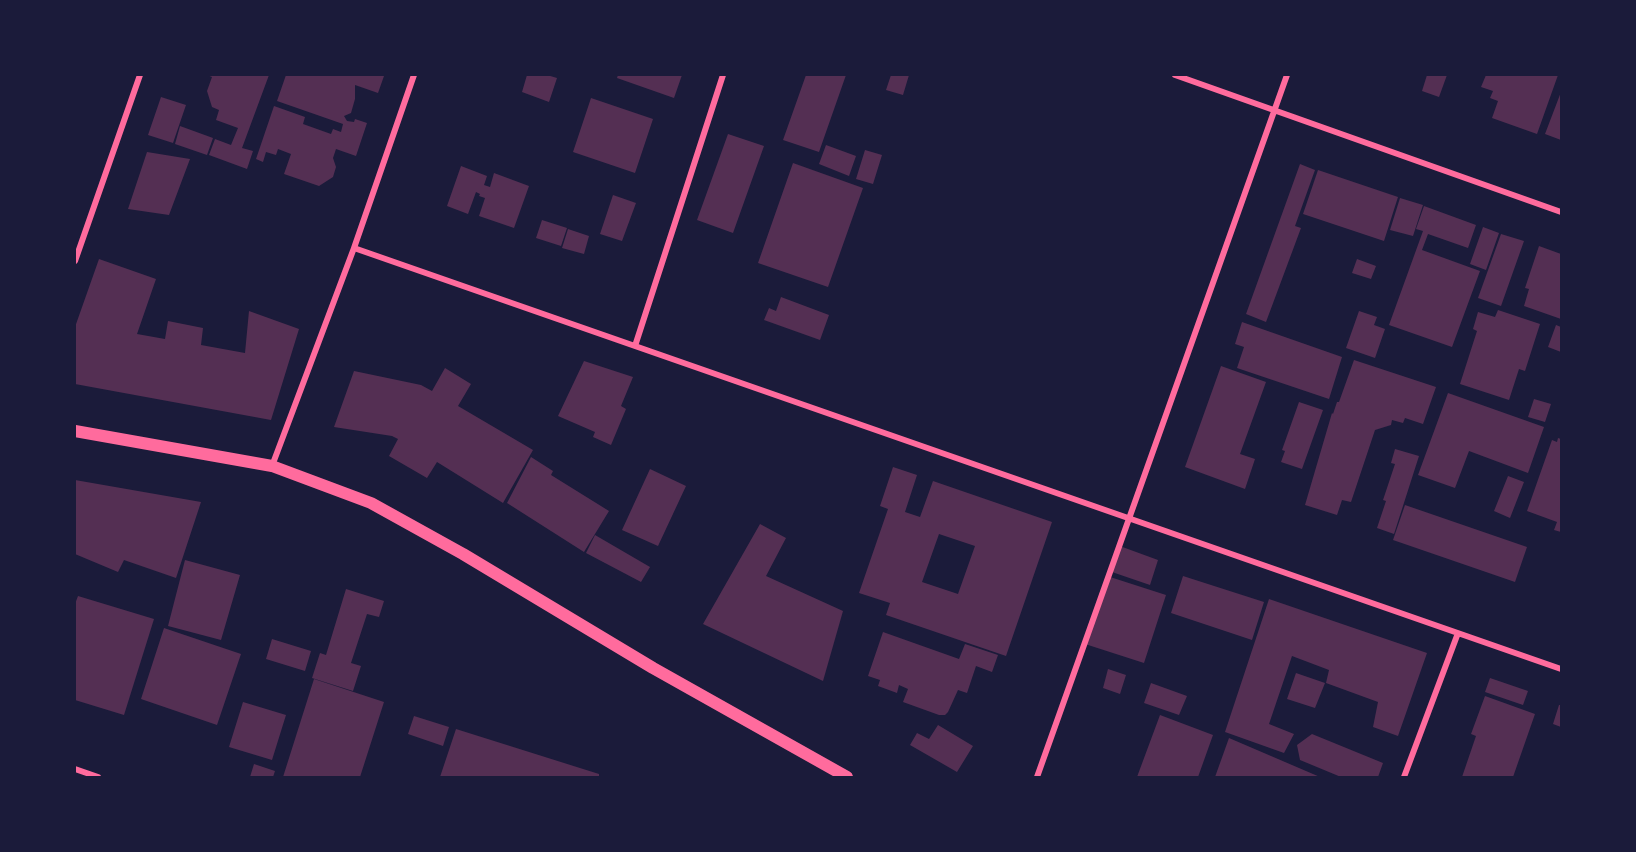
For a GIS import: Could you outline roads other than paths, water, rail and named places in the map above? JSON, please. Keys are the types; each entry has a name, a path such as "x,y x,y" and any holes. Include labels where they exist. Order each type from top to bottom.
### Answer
{"main road":[{"path":"75,431 272,466 371,503 463,554 653,668 847,777"}],"street":[{"path":"75,261 140,75"},
{"path":"272,466 354,248 414,75"},
{"path":"635,346 723,75"},
{"path":"1175,75 1561,212"},
{"path":"1037,777 1287,75"},
{"path":"354,248 1561,669"},
{"path":"1404,777 1458,633"},
{"path":"75,769 98,777"}]}
